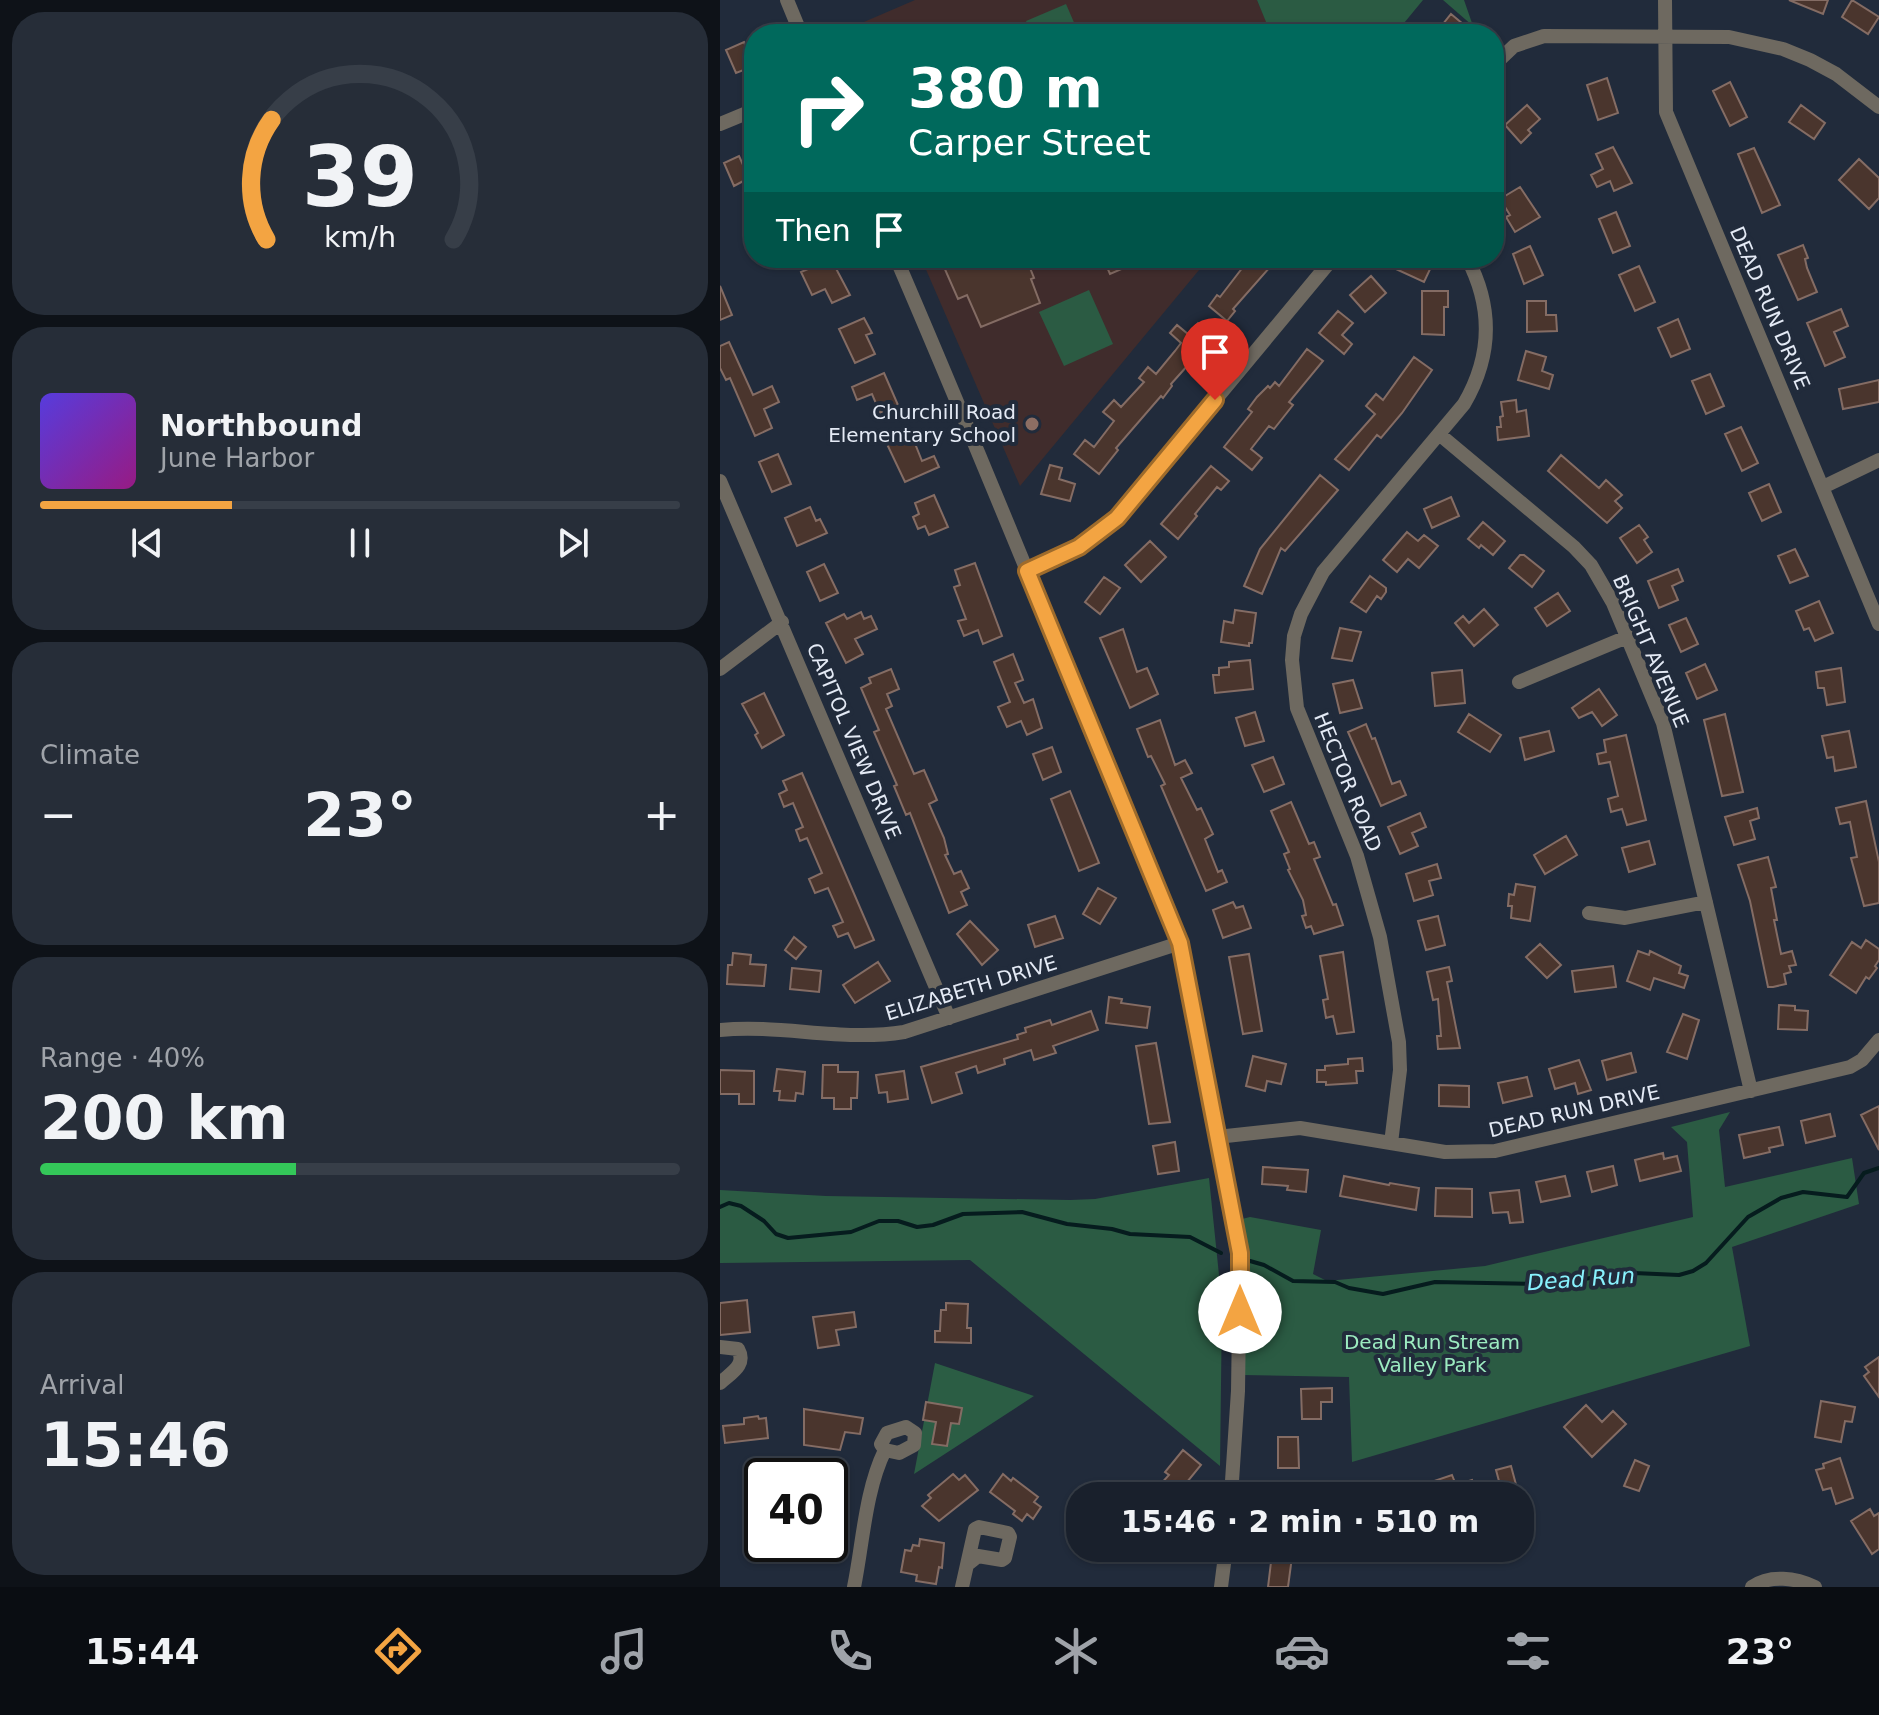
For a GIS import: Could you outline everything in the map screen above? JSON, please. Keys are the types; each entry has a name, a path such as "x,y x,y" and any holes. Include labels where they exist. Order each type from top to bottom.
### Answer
{"street":[{"path":"787,0 797,24"},
{"name":"DEAD RUN DRIVE","path":"1665,0 1666,112 1879,624"},
{"path":"1504,56 1514,46 1544,36 1729,37 1783,49 1836,74 1879,107"},
{"path":"720,124 744,114"},
{"path":"900,268 977,444 1180,943 1235,1224 1241,1274 1232,1482"},
{"path":"1027,571 1079,547 1117,518 1325,268"},
{"name":"HECTOR ROAD","path":"1391,1143 1398,1094 1399,1056 1380,937 1357,856 1297,708 1292,660 1294,636 1301,614 1323,572 1464,404 1474,387 1486,346 1486,310 1472,268"},
{"name":"BRIGHT AVENUE","path":"1439,434 1574,547 1603,584 1663,723 1751,1091"},
{"path":"1823,487 1879,460"},
{"name":"CAPITOL VIEW DRIVE","path":"720,481 949,1018"},
{"path":"720,669 782,622"},
{"path":"1519,682 1627,637"},
{"path":"1589,913 1625,918 1706,902"},
{"name":"ELIZABETH DRIVE","path":"720,1030 880,1036 904,1032 1180,943"},
{"name":"DEAD RUN DRIVE","path":"1217,1137 1300,1128 1445,1152 1495,1151 1850,1067 1862,1060 1879,1040"},
{"path":"720,1347 738,1349 742,1360 740,1366 720,1383"},
{"path":"854,1587 869,1503 885,1450"},
{"path":"1221,1587 1224,1562"},
{"path":"962,1587 968,1564"},
{"path":"1755,1585 1777,1579 1815,1587"}],"shaded area":[{"path":"915,0 1257,0 1268,24 859,24"},
{"name":"Churchill Road Elementary School","path":"925,268 1201,268 1020,486"}],"green space":[{"path":"1257,0 1423,0 1403,24 1267,24"},
{"path":"1443,0 1464,0 1471,24"},
{"path":"1066,4 1075,24 1027,24 1026,21"},
{"path":"1089,290 1113,344 1064,366 1039,312"},
{"name":"Dead Run Stream Valley Park","path":"1730,1112 1719,1130 1725,1187 1852,1158 1859,1204 1732,1247 1750,1346 1352,1462 1349,1377 1243,1375 1242,1219 1250,1217 1321,1230 1313,1274 1327,1281 1485,1266 1693,1217 1687,1142 1671,1127"},
{"path":"1209,1178 1222,1304 1220,1466 970,1260 720,1263 720,1190 826,1196 1070,1200 1095,1199"},
{"path":"935,1363 1034,1396 914,1474"}],"building":[{"path":"1789,0 1828,0 1823,14"},
{"path":"1852,0 1879,17 1868,34 1842,17"},
{"path":"1451,14 1463,24 1443,24"},
{"path":"744,42 744,70 736,73 726,50"},
{"path":"1607,78 1618,113 1598,120 1587,85"},
{"path":"1730,82 1747,117 1730,126 1713,91"},
{"path":"1527,105 1540,119 1528,130 1531,133 1521,143 1505,125"},
{"path":"1801,105 1825,123 1814,139 1789,122"},
{"path":"1613,147 1632,183 1614,191 1610,181 1597,187 1591,175 1603,169 1596,154"},
{"path":"1754,148 1780,205 1762,213 1738,154"},
{"path":"739,156 744,167 744,181 734,186 724,163"},
{"path":"1859,159 1879,178 1879,198 1869,209 1839,180"},
{"path":"1520,187 1540,217 1515,232 1506,217 1510,215 1504,205 1504,197"},
{"path":"1616,212 1630,246 1613,253 1599,219"},
{"path":"1803,245 1808,258 1805,259 1807,268 1817,292 1798,300 1778,255"},
{"path":"1530,246 1543,275 1524,284 1513,254"},
{"path":"1639,266 1655,302 1635,311 1619,275"},
{"path":"810,268 836,268 850,295 832,303 825,289 812,295 801,272"},
{"path":"944,268 1030,268 1040,303 981,327 967,295 958,299"},
{"path":"1107,268 1124,268 1110,274"},
{"path":"1242,268 1269,268 1233,309 1235,311 1227,321 1209,306 1217,295 1220,297"},
{"path":"1394,268 1431,268 1424,282"},
{"path":"1371,276 1386,293 1365,312 1350,295"},
{"path":"720,286 732,315 720,320"},
{"path":"1422,291 1448,291 1448,307 1444,307 1444,335 1422,334"},
{"path":"1527,301 1546,301 1546,315 1556,315 1557,331 1527,332"},
{"path":"1841,309 1848,326 1834,332 1845,357 1825,366 1807,323"},
{"path":"1338,311 1353,323 1342,335 1352,344 1344,354 1319,333"},
{"path":"864,318 872,333 866,335 875,354 855,363 839,329"},
{"path":"1678,319 1690,349 1671,357 1658,328"},
{"path":"1198,323 1214,336 1171,384 1163,398 1161,396 1116,448 1118,450 1099,474 1074,454 1085,440 1094,447 1114,421 1103,412 1114,400 1121,407 1144,382 1139,378 1148,367 1156,374 1175,351 1181,343 1170,333 1177,325 1188,334"},
{"path":"729,342 753,395 772,386 779,402 764,409 772,428 755,436 730,378 726,380 720,368 720,346"},
{"path":"1307,349 1323,361 1289,402 1293,405 1274,429 1269,426 1251,449 1262,458 1252,470 1224,447 1252,412 1248,409 1257,397 1275,382 1279,386"},
{"path":"1526,351 1546,357 1542,371 1553,375 1549,389 1518,380"},
{"path":"1414,357 1432,370 1402,413 1381,438 1377,435 1349,470 1335,459 1375,414 1366,406 1376,394 1383,400"},
{"path":"884,373 898,405 880,413 872,394 857,400 852,387"},
{"path":"1710,374 1724,406 1706,414 1692,381"},
{"path":"1879,380 1879,402 1843,409 1839,389"},
{"path":"1516,400 1517,412 1526,410 1529,436 1498,440 1497,427 1501,427 1500,417 1503,416 1501,402"},
{"path":"1741,427 1758,463 1742,471 1725,434"},
{"path":"913,431 919,437 916,446 922,461 934,456 939,467 905,482 886,442"},
{"path":"778,454 791,484 772,492 759,462"},
{"path":"1561,455 1599,488 1606,480 1622,495 1615,501 1622,508 1607,523 1548,471"},
{"path":"1050,465 1062,468 1059,479 1075,484 1070,501 1041,494"},
{"path":"1211,466 1229,481 1221,490 1217,487 1178,539 1161,524"},
{"path":"1320,475 1338,490 1285,551 1281,548 1262,594 1244,586 1260,549"},
{"path":"1769,484 1781,512 1762,521 1749,493"},
{"path":"934,495 948,527 929,535 925,526 918,529 913,517 919,514 915,503"},
{"path":"1451,497 1459,516 1432,528 1424,509"},
{"path":"810,507 816,521 820,519 827,533 797,546 785,518"},
{"path":"1483,522 1505,541 1493,555 1468,539"},
{"path":"1639,525 1648,537 1644,540 1652,552 1637,563 1620,538"},
{"path":"1407,532 1418,541 1424,535 1438,546 1419,568 1408,559 1397,572 1383,560"},
{"path":"1150,541 1166,557 1141,582 1125,565"},
{"path":"1795,549 1808,576 1790,583 1778,556"},
{"path":"1520,555 1544,571 1532,587 1509,568"},
{"path":"975,563 1002,636 983,644 978,630 964,636 958,621 966,619 954,587 960,585 955,570"},
{"path":"824,564 838,593 820,601 807,572"},
{"path":"1678,569 1683,581 1672,586 1678,600 1659,608 1648,581"},
{"path":"1370,576 1386,588 1386,592 1381,599 1377,596 1366,612 1351,602"},
{"path":"1104,577 1120,588 1100,614 1085,602"},
{"path":"1558,593 1570,611 1547,626 1535,608"},
{"path":"1819,601 1833,633 1815,641 1809,628 1804,630 1796,611"},
{"path":"1484,609 1498,625 1474,646 1455,623 1463,616 1469,623"},
{"path":"1235,610 1256,613 1249,646 1221,642 1224,621 1233,623"},
{"path":"861,612 864,619 871,616 877,629 855,639 863,654 846,663 826,623 844,614 847,619"},
{"path":"1686,618 1698,644 1681,652 1669,625"},
{"path":"1340,628 1361,632 1352,661 1332,658"},
{"path":"1123,629 1137,672 1147,668 1158,694 1130,708 1100,638"},
{"path":"1013,654 1023,680 1015,683 1024,703 1033,699 1042,728 1027,735 1021,721 1007,727 998,707 1010,702 994,662"},
{"path":"1250,660 1253,689 1215,693 1213,675 1219,675 1219,668 1229,667 1229,662"},
{"path":"1705,664 1717,690 1697,699 1686,673"},
{"path":"1841,668 1845,702 1827,705 1824,688 1818,688 1816,672"},
{"path":"891,669 899,689 887,694 892,706 886,709 914,774 924,770 937,800 929,804 944,838 948,854 945,855 954,874 961,871 969,888 961,892 967,905 949,913 910,813 906,815 894,786 897,785 874,732 879,730 861,688 871,683 869,678"},
{"path":"1462,670 1465,703 1435,706 1432,673"},
{"path":"1353,680 1362,708 1340,713 1333,684"},
{"path":"1599,689 1617,715 1602,726 1592,712 1579,718 1572,708"},
{"path":"764,693 784,735 762,748 755,735 758,733 742,704"},
{"path":"1255,712 1264,741 1245,746 1236,718"},
{"path":"1469,714 1501,735 1490,752 1458,732"},
{"path":"1725,714 1743,792 1722,796 1704,720"},
{"path":"1160,720 1175,765 1185,760 1192,773 1181,778 1197,810 1201,808 1213,834 1205,839 1218,872 1222,870 1227,882 1206,891 1161,786 1165,784 1151,756 1148,757 1137,729"},
{"path":"1366,724 1372,739 1375,738 1392,784 1400,781 1406,795 1381,806 1348,732"},
{"path":"1549,731 1554,751 1525,760 1520,738"},
{"path":"1849,731 1856,767 1835,771 1833,757 1827,758 1822,736"},
{"path":"1626,735 1646,820 1627,825 1622,809 1611,812 1608,799 1618,796 1610,762 1599,764 1597,754 1606,752 1604,740"},
{"path":"1052,747 1061,772 1043,780 1033,754"},
{"path":"1273,757 1284,784 1264,792 1252,765"},
{"path":"802,773 874,940 855,948 848,933 838,937 833,926 843,922 828,888 815,893 809,879 822,873 807,838 800,841 796,830 803,827 793,803 784,807 779,794 787,790 783,781"},
{"path":"1070,791 1099,863 1079,871 1051,799"},
{"path":"1866,801 1879,862 1879,903 1864,906 1851,858 1857,857 1850,822 1840,824 1836,808"},
{"path":"1291,802 1309,844 1314,842 1320,857 1314,859 1343,925 1314,934 1311,926 1306,928 1302,916 1306,915 1303,900 1288,870 1284,854 1289,852 1271,811"},
{"path":"1757,808 1759,818 1750,821 1755,839 1734,845 1725,817"},
{"path":"1420,813 1426,827 1412,833 1418,846 1400,854 1388,827"},
{"path":"1566,836 1577,855 1545,874 1534,855"},
{"path":"1649,841 1655,864 1629,872 1622,848"},
{"path":"1768,857 1776,887 1771,888 1781,954 1792,951 1796,965 1789,966 1791,972 1784,974 1786,984 1773,987 1768,987 1750,901 1738,865"},
{"path":"1437,864 1441,878 1429,881 1433,895 1414,901 1406,874"},
{"path":"1516,884 1535,887 1530,921 1511,918 1509,894 1514,895"},
{"path":"1098,888 1116,898 1100,924 1083,914"},
{"path":"1233,902 1236,908 1243,906 1251,928 1223,938 1213,910"},
{"path":"1055,916 1063,938 1035,947 1028,925"},
{"path":"1438,916 1445,945 1426,950 1418,921"},
{"path":"970,921 998,950 982,965 957,934"},
{"path":"794,937 806,947 796,959 785,950"},
{"path":"1866,940 1879,949 1879,960 1875,966 1877,968 1869,979 1866,977 1856,993 1830,975 1852,942 1861,948"},
{"path":"1540,944 1561,965 1547,978 1526,957"},
{"path":"1638,951 1649,955 1650,951 1681,966 1679,973 1688,976 1684,988 1654,978 1650,990 1627,981"},
{"path":"1343,952 1354,1032 1337,1034 1333,1016 1326,1018 1323,1000 1328,999 1320,956"},
{"path":"733,953 751,955 750,964 766,965 764,986 727,984 728,965 732,965"},
{"path":"1249,954 1262,1031 1243,1034 1229,957"},
{"path":"878,962 890,981 855,1003 843,985"},
{"path":"1613,966 1616,987 1575,992 1572,971"},
{"path":"1449,967 1452,981 1447,982 1460,1048 1438,1049 1437,1036 1441,1036 1438,999 1433,1000 1427,972"},
{"path":"792,968 821,971 819,992 790,989"},
{"path":"1109,997 1122,999 1121,1003 1150,1007 1147,1028 1106,1023"},
{"path":"1779,1005 1808,1011 1807,1030 1778,1029"},
{"path":"1091,1011 1098,1030 1053,1046 1056,1053 1034,1060 1031,1050 1004,1059 1005,1064 978,1073 976,1066 956,1073 962,1093 932,1103 921,1067 1018,1039 1017,1035 1026,1032 1025,1028 1050,1020 1052,1025"},
{"path":"1683,1014 1699,1020 1687,1059 1667,1052"},
{"path":"1156,1043 1170,1122 1149,1124 1136,1046"},
{"path":"1631,1053 1636,1072 1607,1080 1602,1061"},
{"path":"1253,1056 1286,1064 1281,1084 1267,1081 1265,1091 1246,1086"},
{"path":"1362,1058 1363,1071 1356,1071 1357,1083 1326,1085 1326,1082 1317,1082 1317,1070 1325,1070 1325,1066 1348,1064 1348,1059"},
{"path":"1579,1060 1591,1090 1578,1094 1575,1083 1555,1089 1549,1069"},
{"path":"823,1065 838,1065 838,1072 858,1072 857,1098 851,1098 851,1109 834,1109 834,1098 822,1098"},
{"path":"777,1069 805,1072 803,1094 796,1093 795,1101 779,1100 780,1091 774,1091"},
{"path":"720,1070 754,1071 754,1104 739,1104 739,1094 720,1094"},
{"path":"904,1071 908,1099 888,1102 887,1092 879,1093 876,1075"},
{"path":"1527,1077 1532,1096 1503,1103 1498,1083"},
{"path":"1439,1085 1469,1086 1469,1107 1439,1106"},
{"path":"1879,1106 1879,1150 1861,1115"},
{"path":"1830,1114 1835,1136 1806,1143 1801,1121"},
{"path":"1779,1127 1783,1145 1769,1148 1770,1152 1744,1158 1739,1135"},
{"path":"1175,1142 1179,1171 1158,1174 1153,1146"},
{"path":"1663,1153 1664,1159 1677,1156 1681,1171 1640,1181 1635,1160"},
{"path":"1613,1166 1617,1185 1592,1192 1587,1172"},
{"path":"1263,1167 1308,1170 1306,1192 1287,1190 1288,1186 1262,1184"},
{"path":"1344,1176 1419,1188 1416,1210 1340,1196"},
{"path":"1565,1176 1570,1196 1541,1202 1536,1182"},
{"path":"1436,1188 1472,1189 1472,1217 1435,1216"},
{"path":"1519,1190 1523,1222 1510,1223 1508,1212 1493,1213 1490,1193"},
{"path":"747,1300 750,1332 720,1335 720,1303"},
{"path":"946,1303 968,1304 967,1328 971,1328 971,1343 935,1342 935,1331 940,1331 941,1310 946,1310"},
{"path":"854,1312 856,1327 836,1330 839,1345 818,1348 813,1317"},
{"path":"1879,1357 1879,1397 1864,1376 1869,1372 1865,1367"},
{"path":"1332,1388 1332,1402 1321,1402 1321,1419 1302,1419 1301,1389"},
{"path":"1821,1401 1855,1407 1852,1422 1845,1421 1841,1442 1815,1437"},
{"path":"926,1402 962,1408 959,1424 951,1423 947,1446 932,1444 936,1422 923,1420"},
{"path":"1586,1405 1602,1422 1613,1411 1626,1424 1592,1457 1564,1427"},
{"path":"804,1409 863,1418 860,1434 845,1432 840,1450 804,1445"},
{"path":"758,1416 759,1419 766,1418 768,1438 725,1443 723,1426 744,1424 744,1418"},
{"path":"1278,1437 1298,1437 1299,1468 1278,1468"},
{"path":"1183,1450 1201,1465 1187,1482 1163,1482 1169,1475 1165,1472"},
{"path":"1840,1458 1853,1498 1836,1504 1831,1488 1823,1490 1816,1470"},
{"path":"1635,1460 1649,1466 1639,1491 1624,1486"},
{"path":"1511,1466 1515,1482 1499,1482 1496,1470"},
{"path":"953,1474 959,1480 965,1475 978,1490 939,1521 922,1506 931,1498 928,1495"},
{"path":"1003,1474 1038,1497 1034,1502 1041,1507 1033,1519 1027,1514 1022,1521 1013,1514 1015,1511 990,1492"},
{"path":"1452,1475 1455,1482 1431,1482"},
{"path":"1870,1509 1874,1516 1879,1513 1879,1549 1872,1554 1851,1521"},
{"path":"920,1539 944,1543 942,1568 939,1567 936,1584 916,1581 917,1575 901,1572 905,1550 911,1551 913,1545 919,1546"},
{"path":"1271,1562 1291,1562 1288,1587 1268,1587"}],"waterway":[{"name":"Dead Run","path":"1250,1261 1293,1281 1335,1282 1349,1288 1383,1294 1435,1282 1540,1284 1634,1273 1679,1275 1706,1263 1748,1217 1781,1198 1803,1192 1847,1197 1864,1173 1879,1168"},
{"name":"Dead Run","path":"720,1207 729,1203 741,1206 764,1221 776,1234 788,1238 851,1232 879,1221 898,1221 917,1227 933,1225 963,1214 1022,1212 1067,1224 1130,1234 1190,1237 1221,1253"}],"place":[{"name":"Churchill Road Elementary School","path":"1032,424"}],"route":[{"path":"1215,400 1117,518 1079,547 1027,571 1180,943 1240,1253 1240,1312"}]}
